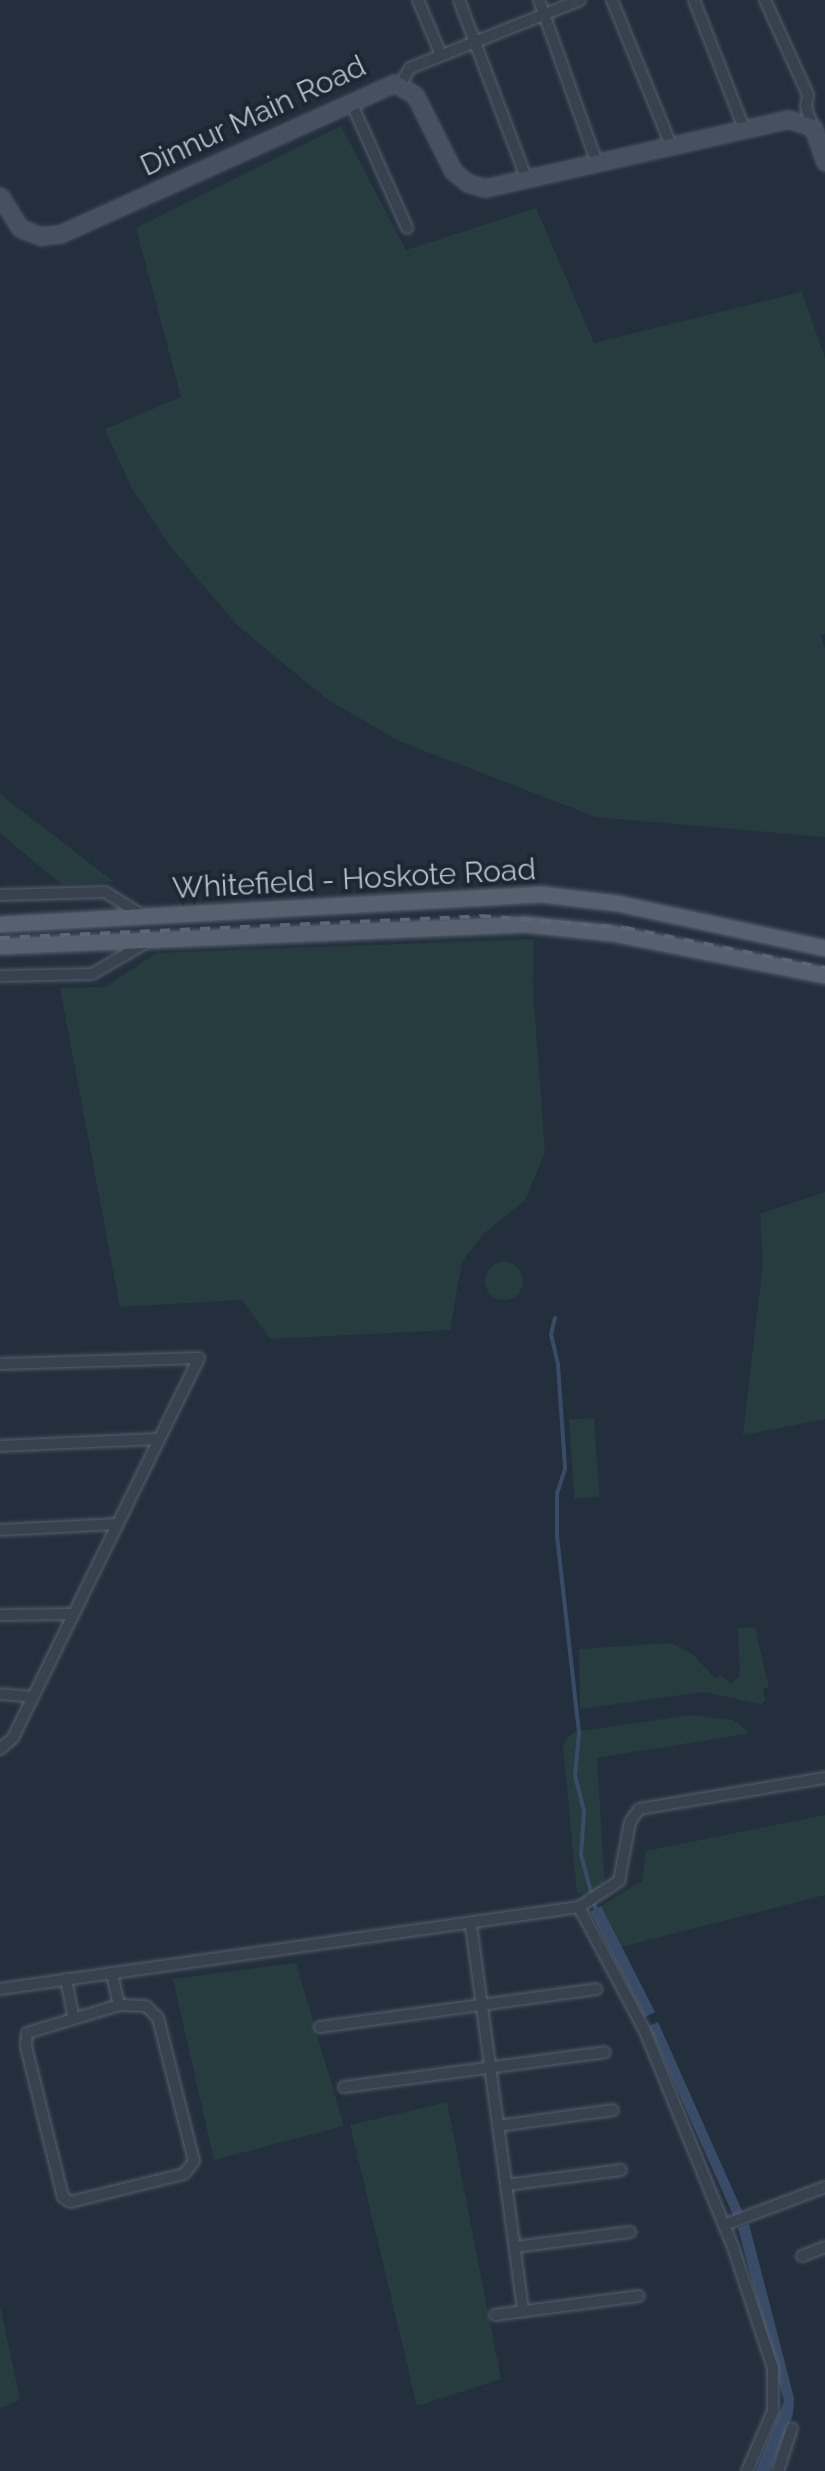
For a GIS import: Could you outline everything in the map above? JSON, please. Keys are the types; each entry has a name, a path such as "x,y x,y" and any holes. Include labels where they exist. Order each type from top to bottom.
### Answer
{"main road":[{"name":"Whitefield - Hoskote Road","path":"0,924 325,910 441,897 565,896 825,948"},
{"path":"561,926 565,896"},
{"name":"Whitefield - Hoskote Road","path":"0,946 449,926 561,926 825,975"}],"street":[{"path":"418,0 441,55"},
{"path":"458,0 527,180"},
{"path":"539,0 597,163"},
{"path":"401,84 406,71 580,0"},
{"path":"612,0 670,143"},
{"path":"694,0 743,126"},
{"path":"768,1 808,94 806,106 825,162"},
{"name":"Dinnur Main Road","path":"0,196 20,228 40,236 60,234 389,84 401,84 415,95 448,164 460,178 485,188 743,126 788,119 814,127"},
{"path":"351,102 407,228"},
{"path":"0,895 105,892 147,918"},
{"path":"0,976 92,974 150,940"},
{"path":"0,1364 198,1358 13,1738 0,1749"},
{"path":"0,1446 158,1439"},
{"path":"0,1530 117,1524"},
{"path":"0,1615 73,1614"},
{"path":"0,1694 33,1696"},
{"path":"0,1989 471,1925 587,1903 619,1881 630,1822 639,1809 825,1778"},
{"path":"587,1903 729,2223 772,2368 774,2410 748,2471"},
{"path":"471,1925 523,2312"},
{"path":"112,1973 119,2005"},
{"path":"66,1979 73,2016"},
{"path":"320,2027 596,1989"},
{"path":"119,2005 146,2006 158,2018 194,2161 184,2174 70,2202 63,2197 26,2040 31,2029 119,2005"},
{"path":"344,2087 605,2052"},
{"path":"498,2126 613,2110"},
{"path":"506,2185 621,2170"},
{"path":"729,2223 825,2187"},
{"path":"515,2247 630,2232"},
{"path":"802,2256 825,2247"},
{"path":"495,2316 639,2296"},
{"path":"778,2471 792,2428"}],"green space":[{"path":"341,126 406,250 536,208 594,343 802,292 825,358 825,634 821,636 825,648 825,837 596,817 399,741 328,700 237,625 170,546 131,487 105,429 181,397 136,228"},
{"path":"0,794 114,882 61,884 0,833"},
{"path":"534,939 533,990 545,1153 525,1200 483,1234 462,1262 450,1330 270,1339 242,1300 120,1307 60,988 106,987 156,953"},
{"path":"825,1192 825,1419 743,1435 763,1263 760,1214"},
{"path":"504,1262 517,1268 523,1281 517,1294 504,1300 491,1294 485,1281 491,1268"},
{"path":"594,1418 600,1497 575,1499 569,1420"},
{"path":"755,1627 769,1688 763,1688 765,1701 760,1704 704,1692 580,1709 579,1649 671,1643 692,1654 715,1678 720,1675 731,1684 740,1676 738,1628"},
{"path":"691,1715 733,1720 750,1733 597,1758 605,1889 577,1894 563,1745 567,1738 574,1732"},
{"path":"825,1815 825,1895 621,1947 601,1906 642,1881 646,1851"},
{"path":"296,1963 344,2126 214,2160 173,1979"},
{"path":"447,2102 501,2379 417,2406 350,2125"},
{"path":"0,2305 20,2400 0,2408"}],"water":[{"path":"601,1906 655,2012 644,2017 590,1911"},
{"path":"658,2022 743,2213 734,2217 649,2026"},
{"path":"749,2224 794,2398 793,2414 770,2471 756,2471 784,2401 738,2228"}],"waterway":[{"path":"555,1318 551,1334 558,1365 565,1469 557,1494 557,1536 579,1733 575,1775 584,1812 581,1855 597,1914"}],"railway":[{"path":"0,938 481,916 625,928 825,968"}]}
